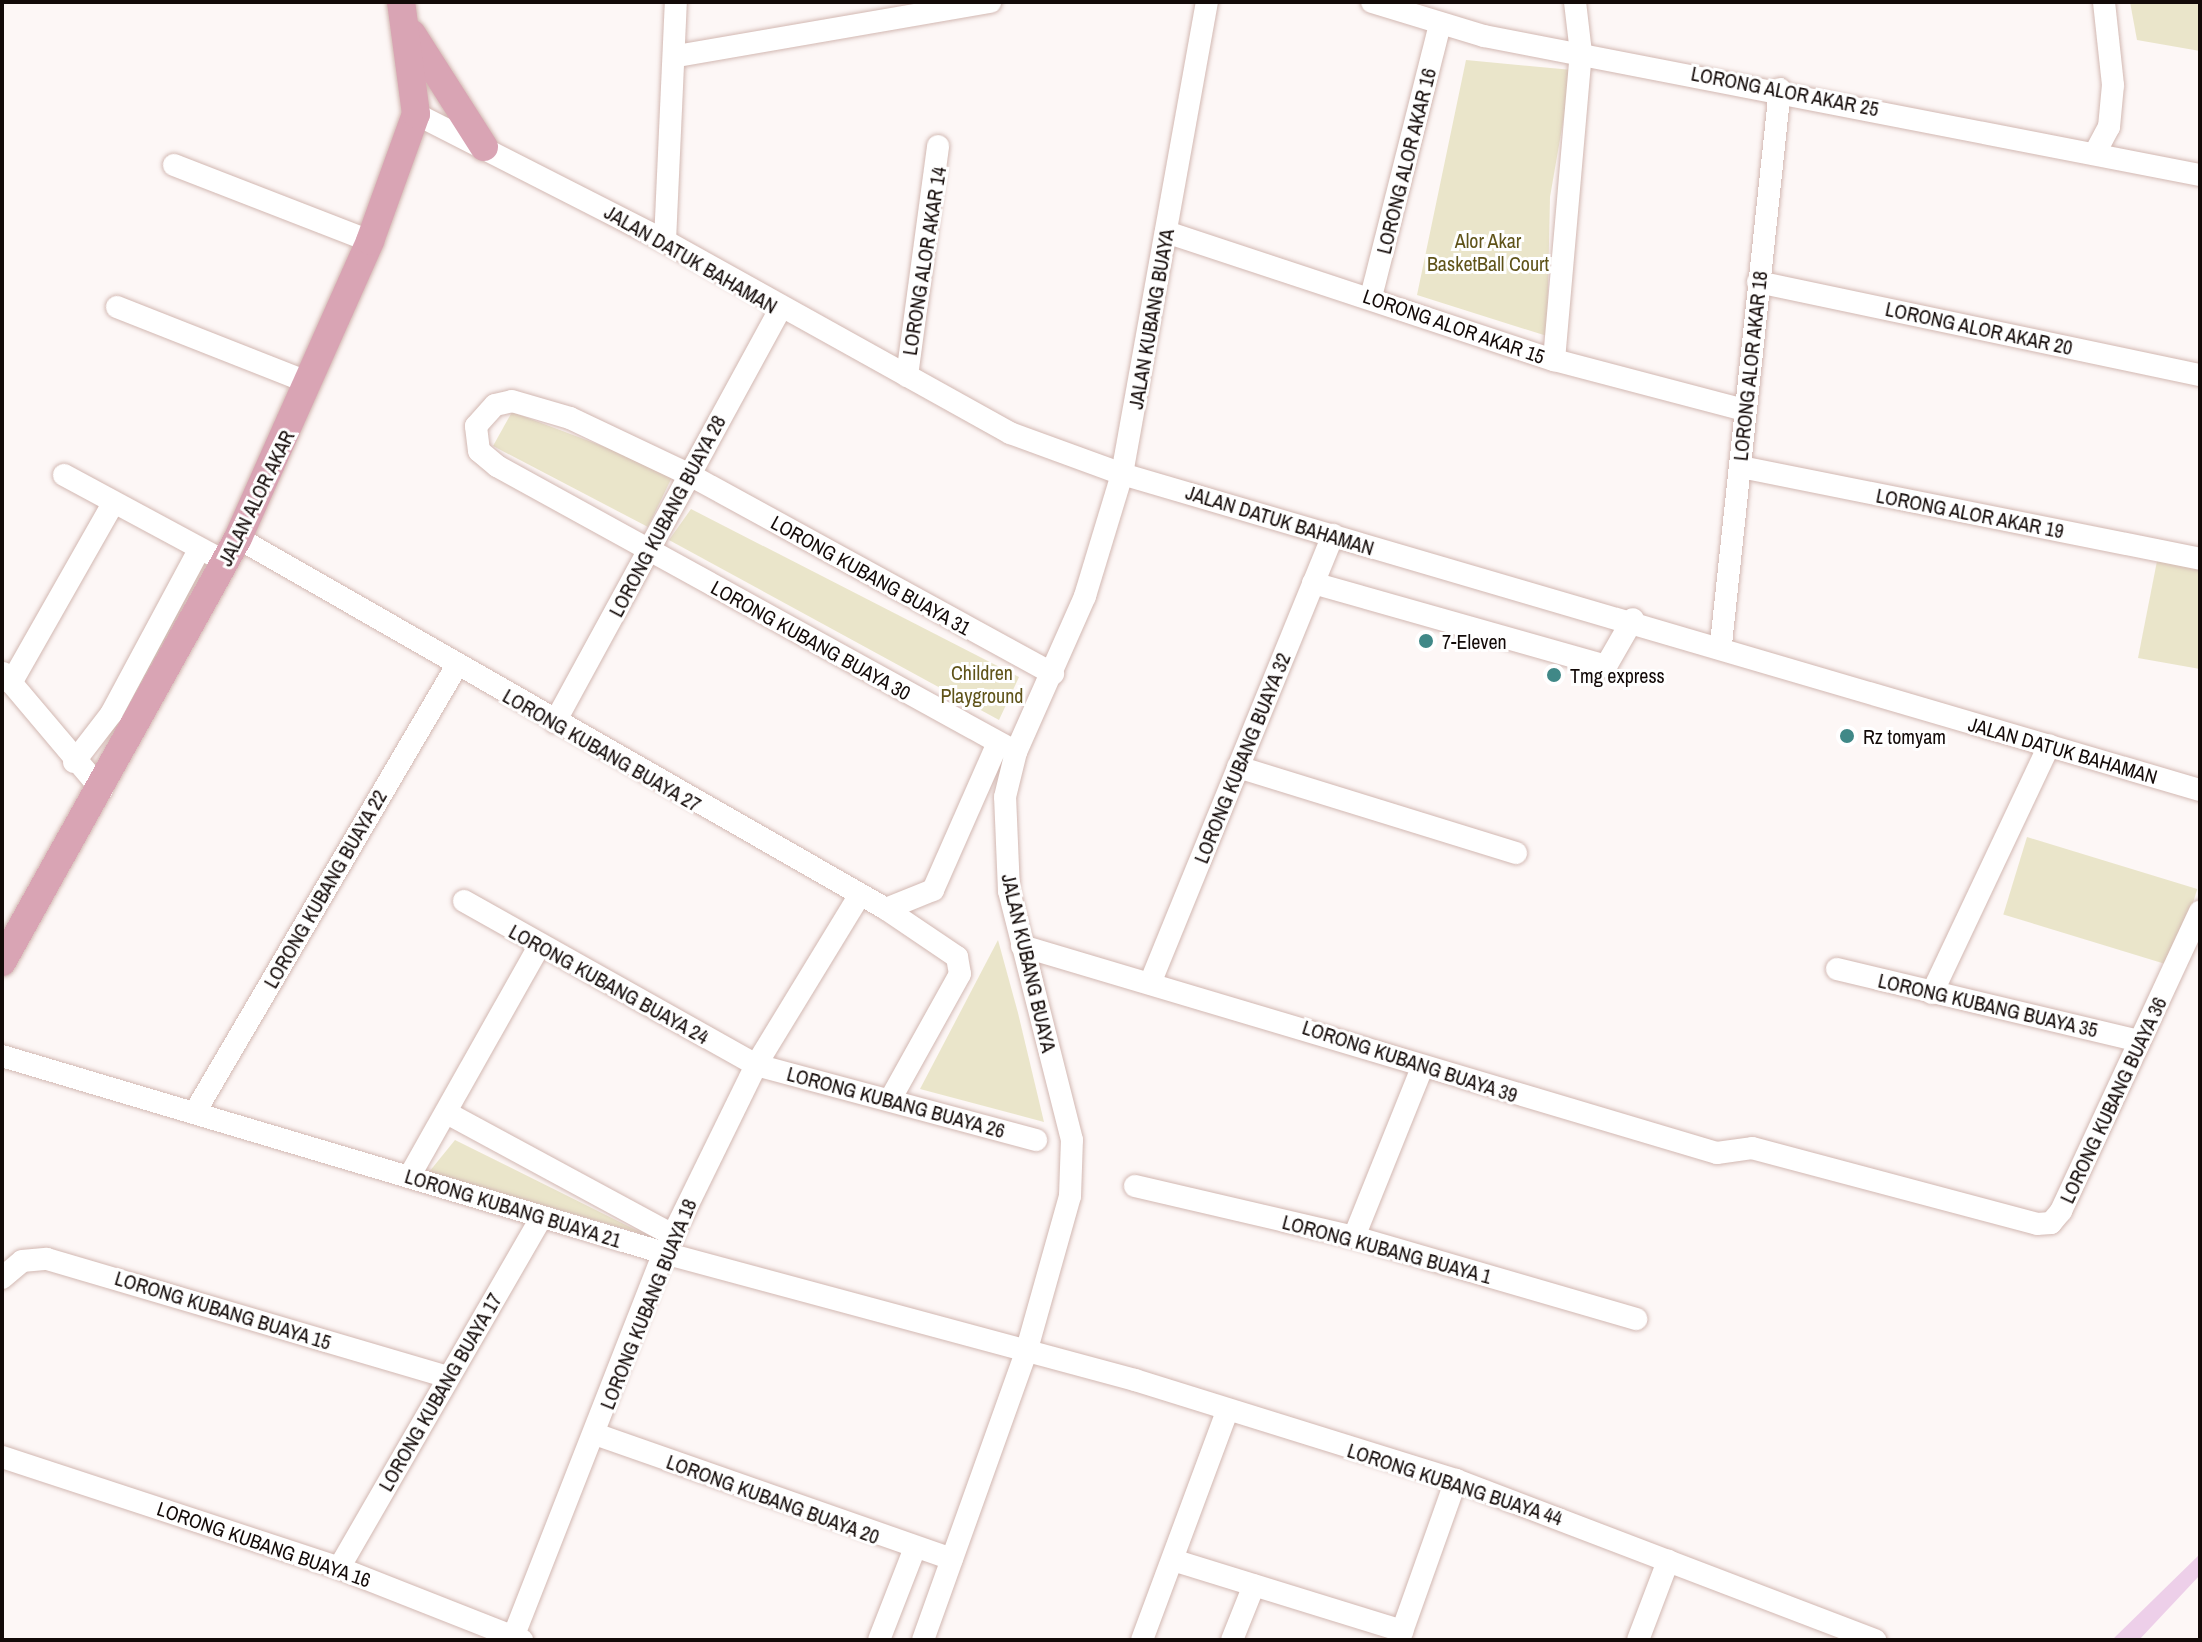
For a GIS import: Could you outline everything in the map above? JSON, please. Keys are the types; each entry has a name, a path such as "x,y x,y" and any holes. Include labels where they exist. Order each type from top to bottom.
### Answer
{"main road":[{"name":"JALAN ALOR AKAR","path":"2,962 102,790 233,548 310,383 370,241 416,114 402,11"},
{"path":"402,11 453,109 484,147"}],"street":[{"path":"665,241 677,56 676,2"},
{"path":"677,56 990,2"},
{"name":"JALAN KUBANG BUAYA","path":"928,1639 952,1559 1027,1349 1070,1196 1072,1140 1022,946 1002,829 1007,749 1053,674 1122,474 1207,2"},
{"path":"1554,360 1581,53 1575,2"},
{"path":"2095,153 2109,127 2113,85 2104,2"},
{"name":"LORONG ALOR AKAR 25","path":"1379,3 1440,24 1780,89 2200,175"},
{"name":"LORONG ALOR AKAR 16","path":"1371,297 1440,24"},
{"name":"LORONG ALOR AKAR 18","path":"1721,644 1780,89"},
{"name":"JALAN DATUK BAHAMAN","path":"416,114 665,241 780,310 1010,433 1122,474 1721,644 2200,790"},
{"name":"LORONG ALOR AKAR 14","path":"907,376 938,146"},
{"path":"174,165 370,241"},
{"name":"LORONG ALOR AKAR 15","path":"1166,232 1371,297 1554,360 1745,410"},
{"name":"LORONG ALOR AKAR 20","path":"1758,282 2200,375"},
{"path":"117,307 310,383"},
{"name":"LORONG KUBANG BUAYA 28","path":"555,722 780,310"},
{"name":"LORONG KUBANG BUAYA 31","path":"649,549 497,466 479,451 483,413 503,403 528,403 690,475 1053,674"},
{"name":"LORONG ALOR AKAR 19","path":"1741,467 2200,559"},
{"name":"LORONG KUBANG BUAYA 27","path":"64,475 112,505 199,550 233,548 456,667 858,898 886,909 963,964 890,1100"},
{"path":"102,790 74,762 6,678 112,505"},
{"name":"LORONG KUBANG BUAYA 32","path":"1151,981 1333,535"},
{"name":"LORONG KUBANG BUAYA 30","path":"649,549 1007,749"},
{"path":"74,762 111,714 199,550"},
{"path":"1313,583 1606,666 1633,619"},
{"name":"LORONG KUBANG BUAYA 22","path":"195,1112 456,667"},
{"path":"111,714 134,731"},
{"path":"1932,993 2049,745"},
{"path":"886,909 933,890 1007,749"},
{"path":"1238,767 1516,853"},
{"name":"LORONG KUBANG BUAYA 18","path":"516,1639 668,1244 756,1065 858,898"},
{"name":"LORONG KUBANG BUAYA 24","path":"464,901 539,946 756,1065"},
{"name":"LORONG KUBANG BUAYA 36","path":"1752,1148 2051,1223 2200,912"},
{"path":"409,1177 539,946"},
{"name":"LORONG KUBANG BUAYA 39","path":"1022,946 1417,1059 1422,1068 1717,1153 1752,1148"},
{"name":"LORONG KUBANG BUAYA 35","path":"1837,969 2140,1041"},
{"name":"LORONG KUBANG BUAYA 21","path":"2,1056 542,1217 668,1244 1027,1349"},
{"name":"LORONG KUBANG BUAYA 26","path":"756,1065 1036,1140"},
{"path":"1354,1237 1422,1068"},
{"path":"447,1113 668,1244"},
{"name":"LORONG KUBANG BUAYA 1","path":"1135,1186 1354,1237 1636,1319"},
{"name":"LORONG KUBANG BUAYA 17","path":"339,1568 542,1217"},
{"name":"LORONG KUBANG BUAYA 15","path":"2,1278 22,1261 47,1259 447,1377"},
{"name":"LORONG KUBANG BUAYA 44","path":"1027,1349 1456,1480 1875,1640"},
{"path":"1142,1640 1176,1561 1227,1411"},
{"name":"LORONG KUBANG BUAYA 20","path":"595,1434 914,1550 952,1559"},
{"name":"LORONG KUBANG BUAYA 16","path":"2,1457 339,1568 516,1639"},
{"path":"1176,1561 1400,1635 1456,1480"},
{"path":"879,1640 914,1550"},
{"path":"1638,1640 1668,1561"},
{"path":"1232,1640 1254,1585"}],"green space":[{"path":"2130,2 2200,2 2200,51 2137,40"},
{"name":"Alor Akar BasketBall Court","path":"1466,60 1572,70 1550,197 1547,336 1417,295"},
{"path":"512,412 674,473 648,527 493,446"},
{"name":"Children Playground","path":"691,509 1019,677 999,720 669,540"},
{"path":"2158,556 2200,565 2200,669 2138,658"},
{"path":"2027,837 2197,889 2174,967 2003,914"},
{"path":"998,940 1018,1013 1044,1122 920,1089"},
{"path":"455,1140 646,1235 429,1172"}],"shaded area":[{"path":"2200,1554 2200,1575 2139,1640 2112,1640"}],"place":[{"name":"7-Eleven","path":"1426,641"},
{"name":"Tmg express","path":"1554,675"},
{"name":"Rz tomyam","path":"1847,736"}]}
